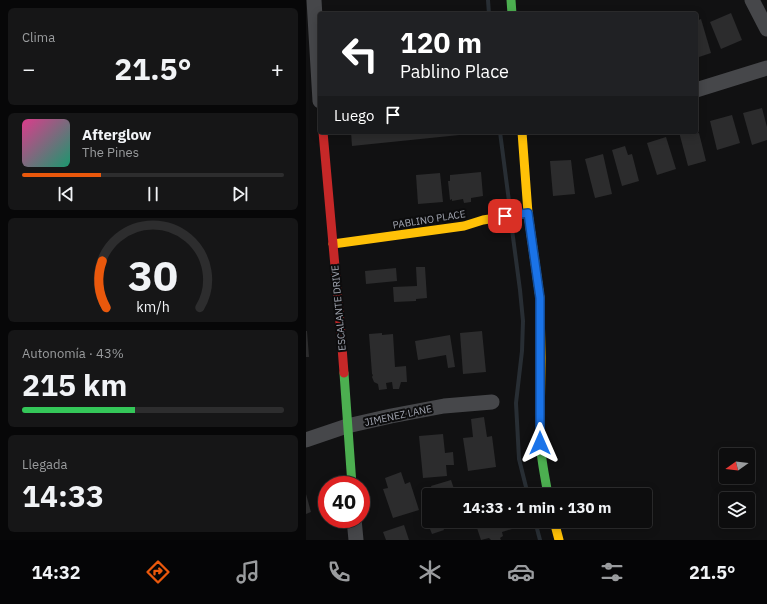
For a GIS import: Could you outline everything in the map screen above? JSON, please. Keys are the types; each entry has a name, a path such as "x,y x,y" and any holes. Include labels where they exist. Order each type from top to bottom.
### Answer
{"street":[{"path":"314,0 315,95"},
{"path":"511,0 512,12"},
{"path":"753,0 767,29"},
{"path":"698,89 767,68"},
{"name":"ESCALANTE DRIVE","path":"323,134 341,334 351,476"},
{"path":"522,134 528,213 540,298 540,443 547,488"},
{"name":"PABLINO PLACE","path":"333,244 464,226 483,220 528,213"},
{"name":"JIMENEZ LANE","path":"306,440 347,426 391,416 444,406 492,402"},
{"path":"355,528 356,540"},
{"path":"556,528 559,540"}],"building":[{"path":"731,13 742,40 721,49 710,22"},
{"path":"701,19 711,53 698,57 698,20"},
{"path":"762,108 767,127 767,140 752,145 743,113"},
{"path":"732,115 740,143 717,150 710,121"},
{"path":"699,133 706,161 688,166 680,134"},
{"path":"351,134 469,134 352,146"},
{"path":"666,137 676,169 657,175 647,143"},
{"path":"625,146 628,155 632,154 639,181 622,186 612,150"},
{"path":"603,154 612,194 595,198 585,159"},
{"path":"571,160 575,194 553,196 550,161"},
{"path":"481,172 483,196 471,198 471,202 464,203 463,199 450,200 448,181 450,181 450,175"},
{"path":"440,173 443,202 418,204 416,175"},
{"path":"416,267 425,267 427,298 416,299 416,301 394,302 393,287 417,286"},
{"path":"396,268 397,281 366,284 365,271"},
{"path":"307,331 309,357 306,357"},
{"path":"482,331 486,372 463,374 460,333"},
{"path":"382,333 382,335 393,334 395,367 406,366 407,382 401,382 399,389 393,389 392,382 386,383 387,389 379,390 378,384 374,382 372,377 369,334"},
{"path":"450,335 455,367 448,368 446,355 418,360 415,341"},
{"path":"484,417 487,437 492,436 496,467 468,471 463,438 473,437 471,419"},
{"path":"443,434 445,453 453,452 454,465 446,465 447,476 423,478 419,436"},
{"path":"401,472 405,484 410,482 419,510 393,518 383,489 388,488 385,478"},
{"path":"451,480 454,488 432,488 431,486"},
{"path":"306,494 311,512 306,514"},
{"path":"404,525 409,540 386,540 383,532"},
{"path":"430,528 443,528 444,530 432,534"},
{"path":"477,528 512,529 502,532 503,536 500,538 501,540 491,540 489,538 481,540"}],"waterway":[{"path":"488,0 489,12"},
{"path":"500,134 510,209"},
{"path":"511,222 523,321 522,351 516,403 519,459 526,488"},
{"path":"537,528 540,540"}],"traffic: fast":[{"path":"511,0 512,12"},
{"path":"344,373 351,476"},
{"path":"540,436 547,488"}],"traffic: slow":[{"path":"522,134 528,213 540,298 540,436"},
{"path":"333,244 464,226 483,220 528,213"},
{"path":"556,528 559,540"}],"traffic: jam":[{"path":"323,134 344,373"}],"route":[{"path":"505,216 528,213 540,298 540,443"}]}
